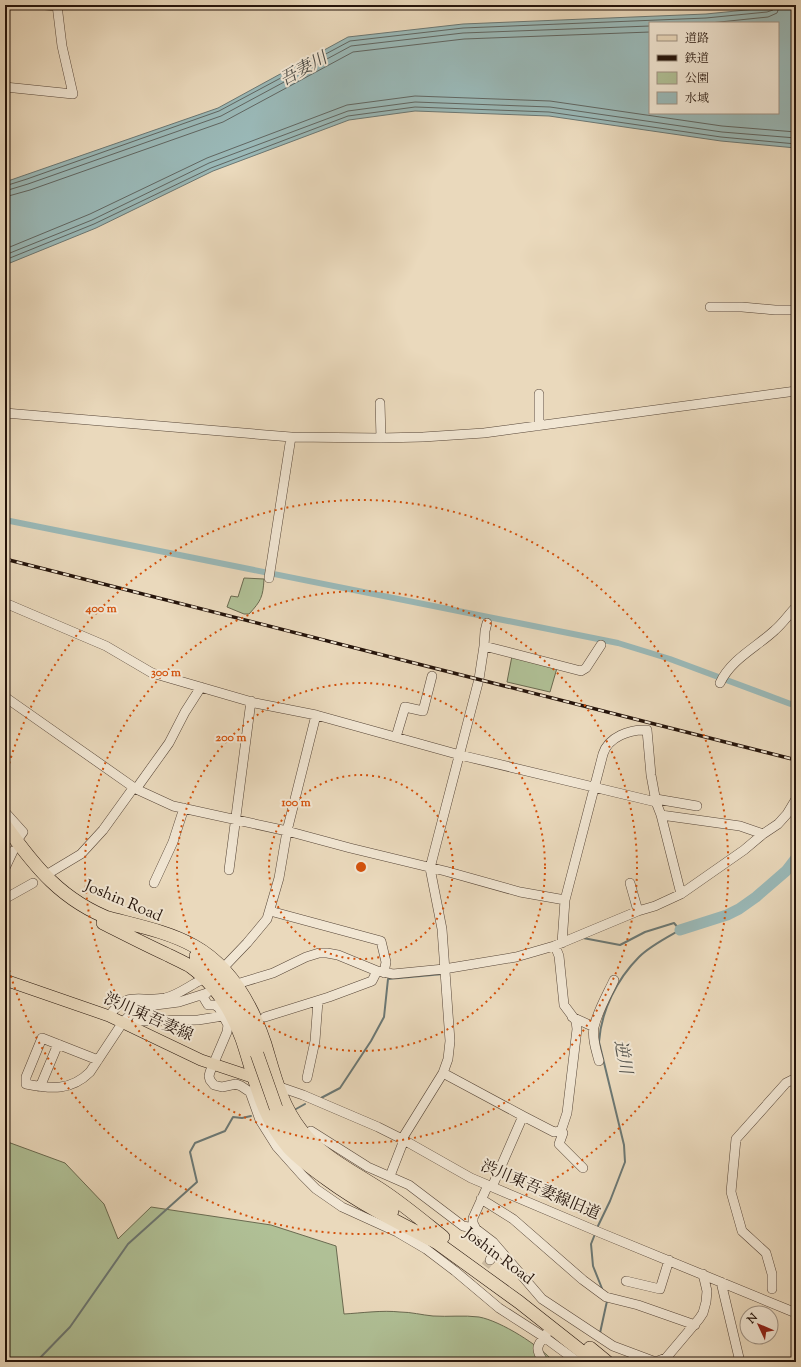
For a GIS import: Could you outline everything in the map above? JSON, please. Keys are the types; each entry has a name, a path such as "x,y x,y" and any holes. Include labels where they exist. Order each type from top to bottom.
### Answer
{"highway":[{"name":"Joshin Road","path":"5,825 33,864 55,886 104,920"},
{"name":"Joshin Road","path":"5,834 27,864 46,886 70,906 170,947 192,959 221,981 238,1005 246,1021 276,1108 295,1137 310,1153 326,1166 361,1189 406,1214 608,1362"},
{"path":"104,920 180,960 198,973 214,989 222,999 242,1038 253,1078 265,1110 288,1147 300,1159 340,1189 359,1201 441,1240"},
{"path":"104,920 168,934 201,950 218,964 233,980 254,1015 262,1034 277,1086 283,1102 293,1119 312,1142 328,1156 390,1196 441,1240"},
{"name":"Joshin Road","path":"441,1240 595,1362"}],"main road":[{"name":"渋川東吾妻線","path":"5,980 109,1016 175,1048 213,1064 277,1086"}],"street":[{"path":"5,87 73,94 62,46 57,6 45,5"},
{"path":"710,307 796,310"},
{"path":"5,413 291,436 381,438 478,434 796,391"},
{"path":"539,394 539,426"},
{"path":"380,404 381,438"},
{"path":"269,574 291,436"},
{"path":"5,603 106,646 152,673 251,702 316,715 460,755 594,788 656,801 697,806"},
{"path":"722,680 737,661 776,629 796,607"},
{"path":"390,1176 402,1145 402,1139 443,1073 448,1059 450,1041 442,929 430,868 479,680 487,623"},
{"path":"484,646 581,671 586,668 600,645"},
{"path":"396,737 406,704 423,711 432,676"},
{"path":"46,875 81,854 102,830 169,743 185,712 201,687"},
{"path":"5,696 135,788 173,806 287,831 520,892 565,900"},
{"path":"229,870 251,702"},
{"path":"225,966 262,927 270,911 279,878 287,831 316,715"},
{"path":"583,1168 559,1144 563,1133 561,1131 568,1113 577,1030 576,1021 564,1005 558,946 565,900 605,747 608,743 627,732 647,730 651,775 656,801 681,894"},
{"path":"240,983 273,972 306,957 319,953 338,954 380,972 393,974 444,972 516,957 558,946 681,894 778,824 787,814 796,799"},
{"path":"154,884 174,842 184,808"},
{"path":"5,812 23,832 18,839"},
{"path":"661,815 740,826 763,834"},
{"path":"5,868 10,852"},
{"path":"5,896 8,897 33,883"},
{"path":"630,883 638,911"},
{"path":"265,1018 372,981 386,962 381,941 270,911"},
{"path":"109,1016 121,1002 127,999 164,998 179,993 201,980"},
{"path":"599,1061 594,1044 594,1028 601,1007 614,980"},
{"path":"98,1060 42,1038 26,1076 26,1084 40,1087 61,1088 84,1079 90,1072 98,1060 123,1022 140,1007 179,1002 207,993 208,1005 215,1005 219,1008 228,1025 227,1032 209,1076 212,1083 222,1087 236,1084 250,1092 260,1120 277,1147 316,1189 342,1207 411,1240 426,1249 474,1281 498,1308 546,1335 578,1362"},
{"path":"308,1078 315,1041 318,1000"},
{"path":"137,1021 198,1020 223,1016"},
{"path":"572,1017 594,1028"},
{"path":"40,1087 58,1044"},
{"path":"443,1073 554,1132 561,1131"},
{"path":"772,1289 772,1274 766,1253 742,1231 731,1192 736,1139 786,1083 796,1078"},
{"name":"渋川東吾妻線旧道","path":"277,1086 322,1103 402,1139 452,1168 490,1186 796,1313"},
{"path":"523,1116 490,1186 481,1199 473,1218 473,1223 474,1226 498,1249 542,1300 561,1317 621,1350 653,1361 669,1358 703,1313 707,1291 703,1274"},
{"path":"311,1131 366,1171 390,1176 409,1185 463,1226 474,1226"},
{"path":"342,1207 348,1199"},
{"path":"481,1199 513,1219 583,1280 603,1295 638,1305 695,1325"},
{"path":"490,1260 498,1249"},
{"path":"626,1281 660,1289 669,1260"},
{"path":"721,1282 740,1362"},
{"path":"544,1362 538,1355 537,1349 546,1335"}],"green space":[{"path":"244,578 264,579 261,598 249,614 244,614 227,607 231,596 238,597"},
{"path":"512,656 557,668 550,692 507,682"},
{"path":"5,1141 65,1163 104,1204 118,1239 151,1207 271,1225 336,1246 344,1314 393,1311 433,1316 468,1316 488,1319 520,1335 554,1362 5,1362"}],"water":[{"name":"吾妻川","path":"776,5 796,5 796,148 721,141 549,116 415,111 349,120 213,171 96,228 5,265 5,182 218,108 348,37 463,24 706,14 766,8"}],"waterway":[{"path":"5,520 618,643 670,659 796,706"},
{"name":"逆川","path":"680,930 727,915 739,909 756,897 786,871 796,858"},
{"name":"逆川","path":"583,938 620,945 645,932 674,923 680,930 648,949 631,966 617,985 603,1019 599,1042 624,1145 625,1162 610,1201 597,1228"},
{"path":"321,1098 340,1088 371,1041 384,1017 388,979 443,974"},
{"path":"296,1109 305,1104"},
{"path":"36,1362 70,1327 128,1244 197,1182 190,1152 195,1143 225,1131 233,1117 242,1118 251,1116"},
{"name":"逆川","path":"595,1234 591,1244 593,1266 603,1291"},
{"name":"逆川","path":"600,1333 607,1301"}],"tunnel":[{"path":"477,1277 490,1260"}],"railway":[{"path":"5,559 796,760"}]}
